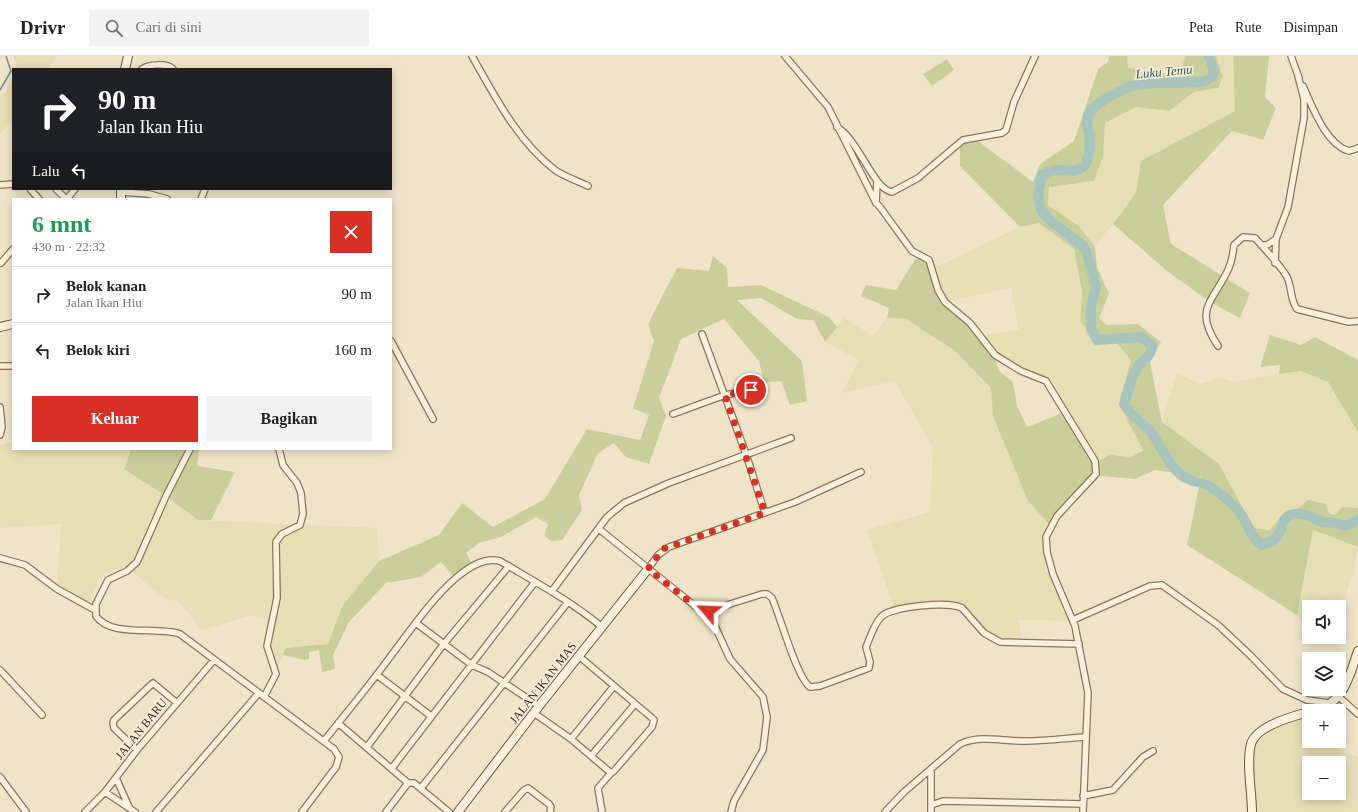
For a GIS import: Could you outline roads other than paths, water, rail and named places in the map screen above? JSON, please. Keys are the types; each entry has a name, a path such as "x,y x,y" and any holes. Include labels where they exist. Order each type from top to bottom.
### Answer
{"street":[{"path":"125,68 128,56"},
{"path":"472,56 498,101 518,130 537,153 556,170 588,186"},
{"path":"785,56 828,107 876,203 912,251 929,260 938,290 945,302 970,323 991,351 1002,360 1021,371 1043,379 1049,385 1093,456 1096,465 1096,474 1057,516 1046,537 1051,569 1073,620 1088,694 1083,812"},
{"path":"837,127 844,131 858,149 877,181 883,188 892,192 918,178 963,140 1002,133 1006,130 1014,102 1035,56"},
{"path":"1275,263 1276,239 1287,211 1304,118 1304,100 1292,56"},
{"path":"144,68 152,65 168,66 171,68"},
{"path":"1298,76 1313,112 1336,144 1349,151 1358,148"},
{"path":"876,203 877,181"},
{"path":"0,185 12,184"},
{"path":"31,190 38,198"},
{"path":"57,190 65,198"},
{"path":"67,198 74,190"},
{"path":"121,193 149,194 163,198"},
{"path":"1218,346 1208,332 1206,314 1210,299 1227,272 1232,260 1234,245 1243,237 1254,238 1287,276 1293,304 1297,309 1349,322 1358,321"},
{"path":"1261,245 1272,243 1276,239"},
{"path":"1,263 12,250"},
{"path":"0,327 12,324"},
{"path":"702,334 746,454 765,513"},
{"path":"392,342 433,419"},
{"path":"0,366 12,366"},
{"path":"673,414 725,395 757,389"},
{"path":"0,407 2,426 0,435"},
{"path":"552,591 599,529 606,516 624,503 670,483 790,438"},
{"path":"189,450 166,496 137,562 127,571 108,580 100,594 95,610 98,620 108,626 134,630 170,631 180,634 337,752 339,761 336,767 302,812"},
{"path":"264,697 276,674 267,646 277,598 276,542 282,534 300,526 303,514 300,487 283,464 279,450"},
{"path":"648,569 663,549 765,513 861,472"},
{"path":"599,529 698,608 708,611 762,594 769,595 772,598 805,682 808,686 814,688 869,668 870,662 866,647 877,623 882,616 902,609 935,605 957,606 962,608 988,636 1000,642 1078,644"},
{"path":"0,558 24,566 57,589 95,610"},
{"path":"324,741 377,675 416,623 448,586 469,568 488,559 500,561 552,591 602,627"},
{"path":"367,747 444,645 509,566"},
{"name":"JALAN IKAN MAS","path":"458,812 536,710 648,569"},
{"path":"392,768 535,582"},
{"path":"1073,620 1150,586 1162,585 1218,625 1283,689 1307,700 1332,703 1339,697 1352,671 1358,651"},
{"path":"421,788 568,602"},
{"path":"708,611 730,659 763,697 767,717 763,750 734,801 731,812"},
{"path":"416,623 472,665 488,672 504,683 611,772"},
{"path":"580,656 654,720 654,723 598,788 602,812"},
{"name":"JALAN BARU","path":"85,812 105,792 137,750 214,660"},
{"path":"0,670 42,715"},
{"path":"377,675 431,716"},
{"path":"137,750 114,728 114,720 153,683 177,703"},
{"path":"571,739 614,686"},
{"path":"156,812 258,694"},
{"path":"1339,697 1358,714"},
{"path":"591,756 635,704"},
{"path":"1252,812 1250,759 1251,743 1254,737 1275,722 1302,714"},
{"path":"338,723 408,783 414,783 449,812"},
{"path":"885,812 904,792 960,744 971,740 987,738 1028,741 1086,737"},
{"path":"1083,796 1113,790 1143,757 1153,750"},
{"path":"930,769 931,812"},
{"path":"0,778 26,812"},
{"path":"116,778 132,810"},
{"path":"386,812 408,783"},
{"path":"505,812 524,790 528,788 549,804 551,807 550,812"},
{"path":"105,792 132,810"},
{"path":"931,805 943,801 1083,804"}],"waterway":[{"path":"0,90 11,71 6,56"},
{"name":"Luku Temu","path":"1209,56 1214,71 1212,77 1205,81 1138,85 1122,90 1096,105 1088,115 1087,119 1090,143 1086,163 1080,169 1070,171 1054,170 1042,175 1038,195 1041,210 1053,223 1083,246 1087,254 1096,286 1091,308 1091,329 1097,340 1141,337 1152,345 1150,353 1139,364 1135,372 1124,404 1130,413 1150,431 1170,463 1179,473 1186,478 1207,485 1226,499 1240,512 1254,537 1261,545 1276,538 1284,520 1294,514 1298,513 1323,522 1344,525 1350,524 1358,519"}]}
